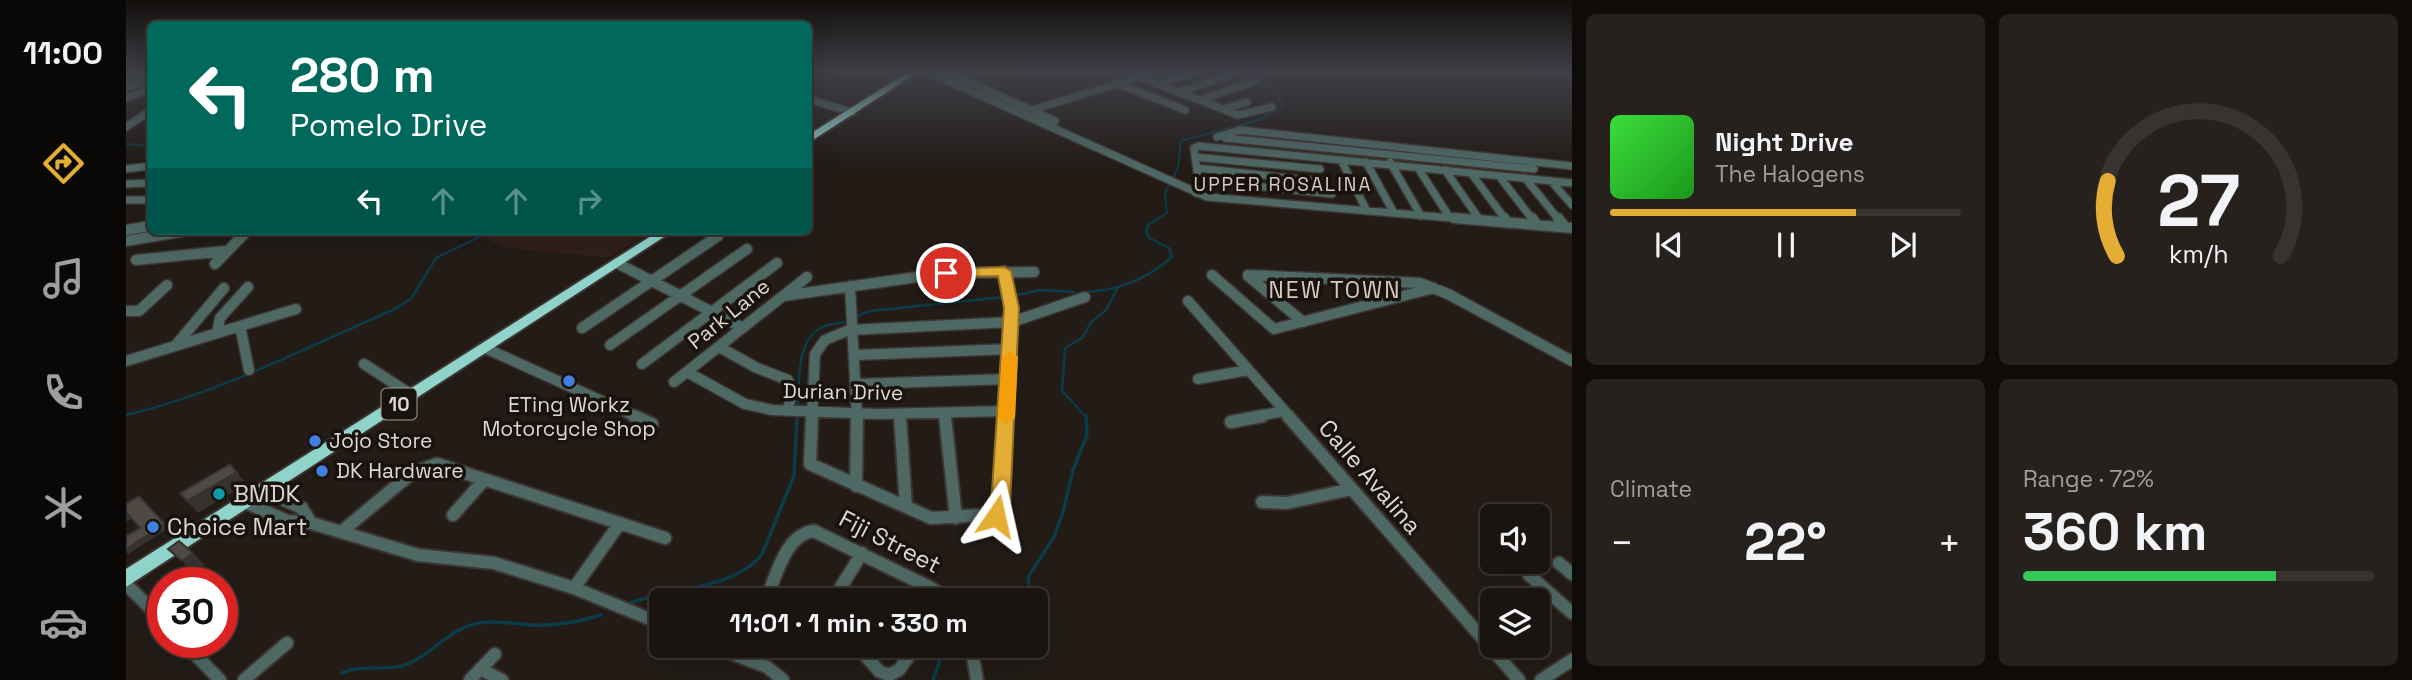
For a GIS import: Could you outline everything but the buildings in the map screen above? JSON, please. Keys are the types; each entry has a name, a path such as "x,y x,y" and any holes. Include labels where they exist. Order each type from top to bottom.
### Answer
{"highway":[{"path":"812,137 866,103"},
{"name":"10","path":"127,578 661,235"}],"street":[{"path":"821,103 852,112"},
{"path":"997,103 1196,192 1220,199 1569,228"},
{"path":"1016,103 1055,121"},
{"path":"1032,110 1056,103"},
{"path":"1167,103 1185,110"},
{"path":"1207,103 1241,116 1272,107"},
{"path":"1224,109 1245,103"},
{"path":"126,127 147,114"},
{"path":"1572,166 1240,130 1217,137 1572,172"},
{"path":"1196,192 1198,180 1194,148 1199,146 1572,183"},
{"path":"1386,154 1421,216"},
{"path":"1195,157 1320,169"},
{"path":"1315,157 1338,209"},
{"path":"1341,160 1367,211"},
{"path":"1366,162 1394,213"},
{"path":"128,168 147,166"},
{"path":"1197,168 1326,181"},
{"path":"1418,168 1450,218"},
{"path":"1446,170 1480,220"},
{"path":"1471,173 1508,223"},
{"path":"1499,176 1537,225"},
{"path":"1525,178 1569,228"},
{"path":"1198,180 1332,194"},
{"path":"1551,181 1572,205"},
{"path":"126,184 147,183"},
{"path":"126,200 147,200"},
{"path":"126,230 147,226"},
{"path":"126,241 161,235"},
{"path":"215,264 243,235"},
{"path":"582,328 718,236"},
{"path":"610,345 747,249"},
{"path":"136,260 225,251"},
{"path":"620,261 745,326"},
{"path":"642,363 776,263"},
{"path":"1004,271 1012,322 998,514 931,519 810,464 811,411 817,348 831,336 854,329 1012,322 1085,297"},
{"path":"783,296 946,273 1034,272"},
{"path":"1212,275 1274,329 1434,288"},
{"path":"1303,322 1248,275 1404,281 1434,288 1572,361"},
{"name":"Park Lane","path":"674,382 807,277"},
{"path":"126,311 139,311 167,285"},
{"path":"850,286 857,384 856,486"},
{"path":"176,346 224,288"},
{"path":"217,333 220,318 248,288"},
{"name":"Calle Avalina","path":"1188,301 1519,680"},
{"path":"126,361 296,309"},
{"path":"240,326 249,370"},
{"path":"719,347 757,368 788,380 792,390 788,411"},
{"path":"485,348 652,424"},
{"path":"856,355 1011,349"},
{"path":"364,364 412,395"},
{"path":"1198,379 1248,370"},
{"name":"Durian Drive","path":"687,372 745,404 788,411 900,414 1007,411"},
{"path":"857,384 1009,379"},
{"path":"1231,422 1284,411"},
{"path":"944,413 956,518"},
{"path":"900,414 906,507"},
{"path":"341,532 412,473 428,465 445,466 665,538"},
{"path":"453,515 484,480"},
{"path":"1262,502 1287,503 1352,489"},
{"path":"264,491 302,508 311,523"},
{"path":"265,512 281,498"},
{"path":"245,502 287,522 311,523 418,555 494,563 574,589 649,619"},
{"path":"574,589 620,523"},
{"name":"Fiji Street","path":"771,588 793,540 803,532 821,532 927,588"},
{"path":"840,588 862,553"},
{"path":"1559,562 1572,574"},
{"path":"1529,576 1572,613"},
{"path":"127,578 147,602"},
{"path":"244,680 287,643"},
{"path":"475,675 495,654"},
{"path":"199,658 220,680"},
{"path":"753,658 783,680"},
{"path":"868,658 889,678 908,658"},
{"path":"973,658 976,680"},
{"path":"1541,680 1572,660"},
{"path":"475,675 502,680"}],"shaded area":[{"path":"477,235 646,235 608,258 507,248"}],"waterway":[{"path":"1172,180 1178,167 1181,141 1260,120 1283,106 1281,103"},
{"path":"126,144 147,146"},
{"path":"1156,220 1167,213 1165,193 1170,183"},
{"path":"1084,292 1131,282 1152,272 1172,257 1169,248 1149,238 1146,231 1148,225 1159,218"},
{"path":"126,415 161,406 229,382 395,309 411,299 436,258 483,235"},
{"path":"1086,417 1062,391 1065,348 1082,338 1092,321 1106,310 1117,289"},
{"path":"1013,296 1040,290 1074,292"},
{"path":"857,316 870,311 1004,297"},
{"path":"798,408 799,375 807,342 822,327 849,321"},
{"path":"630,603 720,581 751,566 762,554 794,476 797,416"},
{"path":"1029,588 1028,577 1054,537 1063,512 1073,470 1087,435 1086,416"},
{"path":"342,673 410,663 469,625 499,622 550,625 601,615"},
{"path":"933,680 941,658"}],"slow traffic":[{"path":"1006,418 1010,357"}],"place":[{"name":"ETing Workz Motorcycle Shop","path":"569,381"},
{"name":"Jojo Store","path":"315,441"},
{"name":"DK Hardware","path":"322,471"},
{"name":"BMDK","path":"219,494"},
{"name":"Choice Mart","path":"153,527"}],"district":[{"name":"UPPER ROSALINA","path":"1283,184"},
{"name":"NEW TOWN","path":"1335,290"}],"route":[{"path":"946,273 1004,271 1012,308 1001,507 996,516"}]}
